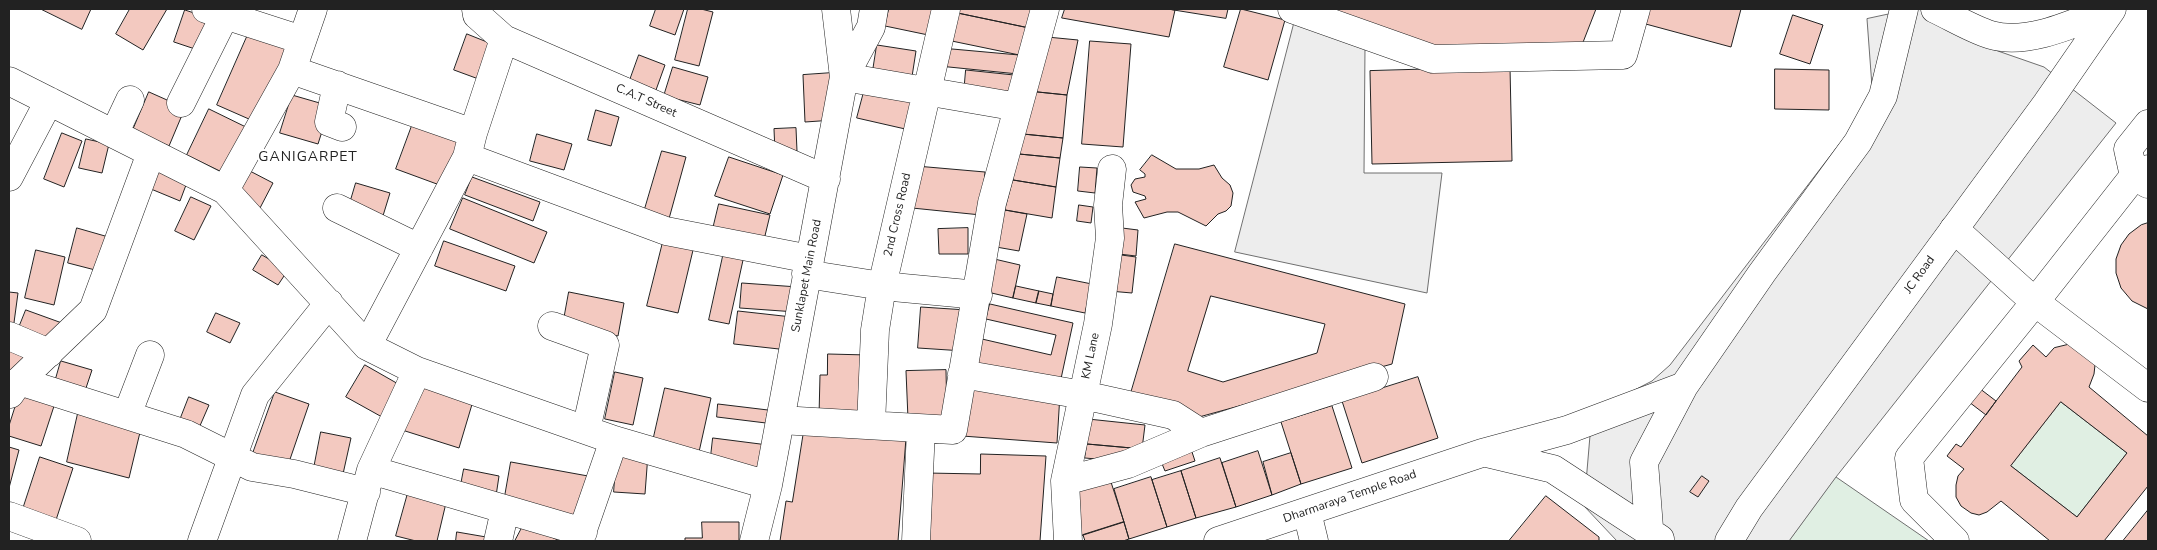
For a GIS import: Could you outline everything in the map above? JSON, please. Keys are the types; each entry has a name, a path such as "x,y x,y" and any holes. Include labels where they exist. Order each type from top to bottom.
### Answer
{"street":[{"path":"225,190 292,70 313,9"},
{"name":"Sunklapet Main Road","path":"754,541 768,485 844,77 836,9"},
{"path":"874,9 871,28 844,77 1018,107"},
{"name":"2nd Cross Road","path":"871,425 875,330 882,286 946,9"},
{"path":"780,420 953,430 978,294 992,204 1045,9"},
{"path":"1292,9 1432,59 1623,54 1636,9"},
{"path":"1654,538 1644,462 1684,386 1762,273 1858,142 1882,96 1904,9"},
{"path":"1935,9 1993,36 2019,38 2058,30 2111,9"},
{"name":"JC Road","path":"1730,541 1748,508 2048,103 2111,9"},
{"path":"181,103 216,12 302,40"},
{"path":"368,346 470,145 493,21"},
{"name":"C.A.T Street","path":"493,21 826,179"},
{"path":"292,70 338,85 666,232 882,286 978,294"},
{"path":"9,81 225,190 368,346 418,371 614,440 768,485"},
{"path":"338,85 329,122 342,127"},
{"path":"9,177 49,100"},
{"path":"114,134 130,100"},
{"path":"1955,541 1914,500 1909,458 1997,348 2143,176 2128,149 2148,124"},
{"path":"14,389 93,310 151,153"},
{"name":"KM Lane","path":"1068,541 1065,481 1098,324 1110,238 1108,204 1112,169"},
{"path":"337,208 419,248"},
{"path":"1954,229 2036,302 2146,382"},
{"path":"202,541 255,395 329,304"},
{"path":"552,326 605,345 586,430"},
{"path":"9,336 49,353"},
{"path":"127,415 150,355"},
{"path":"352,541 368,481 418,371"},
{"path":"962,374 1083,395 1173,415 1201,433"},
{"path":"1065,481 1128,464 1201,433 1374,377"},
{"name":"Dharmaraya Temple Road","path":"1218,541 1482,452 1567,430 1684,386"},
{"path":"14,389 127,415 186,434 232,458 252,466 294,474 368,481 505,510 581,537 614,440"},
{"path":"916,541 921,429"},
{"path":"1482,452 1553,469 1654,538"},
{"path":"498,541 505,510"},
{"path":"1307,512 1314,541"},
{"path":"9,516 77,541"}],"green space":[{"path":"2061,402 2127,453 2077,517 2011,466"},
{"path":"1836,477 1929,541 1791,541"}],"shaded area":[{"path":"1912,9 1927,9 1972,42 2044,67 2116,123 1836,477 1789,541 1617,541 1584,506 1592,412 1652,381 1670,365 1873,100 1867,19"},
{"path":"1295,20 1365,47 1364,173 1442,173 1427,293 1235,252"}],"building":[{"path":"41,9 91,9 82,29"},
{"path":"130,9 167,9 143,50 116,34"},
{"path":"656,9 684,9 675,35 650,26"},
{"path":"688,9 701,9 713,12 699,66 675,60"},
{"path":"889,9 939,9 933,36 885,26"},
{"path":"949,9 1039,9 1034,29 948,11"},
{"path":"1065,9 1175,10 1169,37 1062,18"},
{"path":"1168,9 1228,9 1226,18"},
{"path":"1241,9 1285,20 1268,80 1224,67"},
{"path":"1327,9 1596,9 1580,50 1436,49"},
{"path":"1646,9 1741,9 1731,47 1642,23"},
{"path":"185,10 215,20 204,52 174,42"},
{"path":"948,11 1034,29 1029,57 942,39"},
{"path":"1793,15 1823,25 1810,64 1780,54"},
{"path":"250,30 291,48 258,123 217,105"},
{"path":"467,34 497,46 484,81 454,70"},
{"path":"1047,37 1078,40 1067,95 1028,91"},
{"path":"1090,41 1131,44 1123,147 1082,144"},
{"path":"877,45 916,51 911,83 872,77"},
{"path":"941,48 1019,55 1018,74 939,66"},
{"path":"639,55 665,65 656,90 630,80"},
{"path":"673,67 708,77 700,105 664,96"},
{"path":"1510,67 1512,161 1372,164 1370,71"},
{"path":"1775,69 1829,70 1829,110 1775,109"},
{"path":"966,70 1014,75 1011,98 964,93"},
{"path":"832,73 834,120 805,122 803,75"},
{"path":"865,88 921,100 914,131 857,118"},
{"path":"1028,91 1067,95 1063,138 1023,134"},
{"path":"149,92 185,108 169,146 133,130"},
{"path":"292,95 330,106 318,144 280,133"},
{"path":"209,109 252,130 230,176 187,155"},
{"path":"596,110 619,117 611,146 588,140"},
{"path":"413,123 463,140 445,187 396,169"},
{"path":"796,128 797,151 775,152 774,129"},
{"path":"62,133 82,141 64,187 44,179"},
{"path":"537,134 572,144 564,170 530,161"},
{"path":"1023,134 1063,138 1060,158 1019,154"},
{"path":"86,139 109,144 102,173 79,168"},
{"path":"662,151 686,157 667,226 642,219"},
{"path":"1019,154 1060,158 1056,187 1013,180"},
{"path":"1152,155 1176,169 1199,169 1214,165 1222,178 1230,185 1233,193 1231,206 1226,211 1218,214 1206,226 1178,212 1167,212 1144,218 1135,202 1146,199 1145,196 1133,192 1131,185 1135,179 1145,177 1145,174 1140,170"},
{"path":"729,157 783,175 770,214 715,196"},
{"path":"160,166 189,177 180,201 151,189"},
{"path":"916,166 985,172 981,215 912,208"},
{"path":"1080,167 1097,168 1095,193 1078,191"},
{"path":"248,170 273,183 260,208 235,194"},
{"path":"472,177 540,202 533,221 465,195"},
{"path":"1013,180 1056,187 1052,218 1005,210"},
{"path":"356,183 390,193 382,219 348,210"},
{"path":"191,197 211,206 194,240 175,231"},
{"path":"463,198 547,232 534,263 450,229"},
{"path":"719,204 770,215 763,244 712,233"},
{"path":"1079,205 1093,207 1091,223 1077,221"},
{"path":"1005,210 1027,214 1019,251 996,247"},
{"path":"2148,223 2148,309 2132,301 2121,288 2116,273 2116,259 2121,245 2129,234 2141,225"},
{"path":"77,228 112,238 103,272 68,263"},
{"path":"968,228 968,254 939,254 938,229"},
{"path":"1122,228 1138,230 1136,256 1119,254"},
{"path":"664,238 694,246 678,313 647,306"},
{"path":"444,241 515,266 506,291 435,266"},
{"path":"1175,244 1405,304 1392,364 1199,417 1131,393","holes":["1211,296 1325,324 1317,353 1223,382 1188,371"]},
{"path":"725,247 745,251 729,324 709,320"},
{"path":"36,250 65,257 54,305 25,298"},
{"path":"1114,254 1136,257 1132,293 1109,291"},
{"path":"262,255 288,270 278,285 253,270"},
{"path":"990,258 1020,265 1013,298 983,291"},
{"path":"1057,277 1092,284 1085,313 1051,306"},
{"path":"742,283 798,287 796,312 740,308"},
{"path":"1016,286 1039,291 1036,303 1013,298"},
{"path":"1039,291 1053,294 1051,306 1036,303"},
{"path":"9,292 18,293 13,330 9,330"},
{"path":"569,292 624,303 618,336 563,325"},
{"path":"990,304 1073,323 1059,388 975,369 982,339 1051,355 1056,335 986,319"},
{"path":"921,307 967,310 964,351 918,348"},
{"path":"26,310 62,323 54,343 18,330"},
{"path":"738,311 792,317 788,350 734,344"},
{"path":"216,313 240,323 230,343 207,332"},
{"path":"9,339 42,353 9,375"},
{"path":"2075,343 2092,355 2095,365 2089,387 2148,436 2148,486 2104,541 2050,541 2001,501 1987,512 1979,515 1971,513 1961,506 1956,497 1958,476 1964,469 1947,456 1956,444 1961,447 2022,367 2019,361 2033,345 2046,357 2054,348","holes":["2061,402 2127,453 2077,517 2011,466"]},
{"path":"828,354 868,355 866,418 819,416 820,375 827,375"},
{"path":"61,361 92,370 83,397 53,389"},
{"path":"365,365 400,385 382,417 346,397"},
{"path":"946,370 947,418 908,419 906,371"},
{"path":"615,372 643,378 633,425 605,419"},
{"path":"1418,377 1438,438 1362,463 1342,401"},
{"path":"416,384 473,401 459,448 402,430"},
{"path":"665,388 711,398 699,452 653,441"},
{"path":"965,388 1060,394 1057,443 962,436"},
{"path":"1979,388 1996,401 1986,415 1969,402"},
{"path":"21,389 56,400 41,446 9,436 9,426"},
{"path":"275,392 309,404 287,468 252,456"},
{"path":"189,397 209,405 199,428 180,420"},
{"path":"718,404 768,410 766,423 717,417"},
{"path":"1332,406 1352,468 1301,484 1281,422"},
{"path":"79,409 142,424 129,478 67,462"},
{"path":"1088,419 1145,425 1142,449 1087,444"},
{"path":"804,431 906,438 898,541 780,541 786,501 792,502"},
{"path":"321,432 351,438 343,474 314,468"},
{"path":"713,438 768,445 764,471 710,465"},
{"path":"1189,443 1195,461 1165,471 1158,454"},
{"path":"1087,444 1132,448 1130,462 1085,458"},
{"path":"9,447 19,450 9,488"},
{"path":"1258,451 1272,495 1236,507 1222,463"},
{"path":"617,452 648,454 645,494 614,492"},
{"path":"1291,453 1301,484 1272,495 1263,462"},
{"path":"981,454 1046,456 1040,541 925,541 927,473 980,474"},
{"path":"40,457 73,468 56,520 23,509"},
{"path":"1220,458 1236,507 1196,518 1181,471"},
{"path":"511,462 588,476 579,522 504,502"},
{"path":"464,469 499,476 496,496 460,490"},
{"path":"1181,471 1196,518 1167,527 1152,480"},
{"path":"1109,476 1124,522 1077,537 1078,484"},
{"path":"1702,476 1709,481 1698,497 1690,492"},
{"path":"1151,477 1167,527 1129,539 1114,489"},
{"path":"408,493 446,503 437,541 416,541 396,536"},
{"path":"1546,496 1599,537 1599,541 1509,541"},
{"path":"2148,510 2148,541 2123,541"},
{"path":"702,522 739,522 739,541 685,541 685,538 702,538"},
{"path":"1124,522 1129,539 1123,541 1085,541 1083,535"},
{"path":"524,524 560,541 515,541"},
{"path":"457,532 492,538 491,541 456,541"}],"district":[{"name":"GANIGARPET","path":"308,158"}]}
